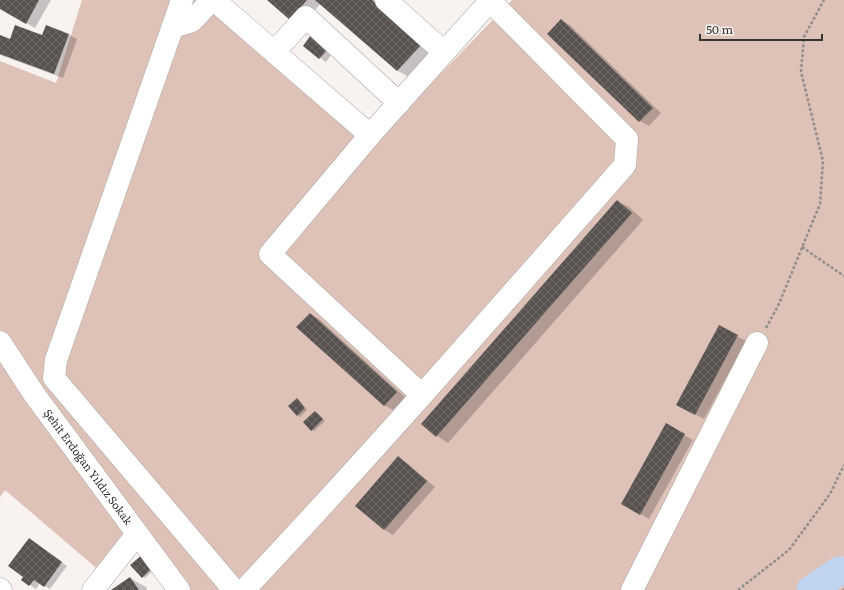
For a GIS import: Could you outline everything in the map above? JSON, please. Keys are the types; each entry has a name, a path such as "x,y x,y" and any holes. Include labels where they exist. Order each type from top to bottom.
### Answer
{"street":[{"path":"182,0 56,360 54,378 234,590"},
{"path":"173,27 192,21 213,0 370,135"},
{"path":"386,0 444,52"},
{"path":"244,590 303,528 422,395 625,166 627,139 489,1 370,135 270,254 422,395"},
{"path":"274,52 306,17 399,103"},
{"name":"Şehit Erdoğan Yıldız Sokak","path":"0,342 34,394 179,590"},
{"path":"632,590 757,343"},
{"path":"93,590 137,534"}],"path":[{"path":"757,343 778,306 820,204 823,161 802,72 804,37 824,0"},
{"path":"802,247 844,276"},
{"path":"738,590 789,550 830,494 844,465"}],"shaded area":[{"path":"82,0 229,0 374,143 512,0 844,0 844,590 187,590 136,525 101,572 5,490 0,497 0,61 56,83"}],"building":[{"path":"0,0 39,0 26,24 0,9"},
{"path":"267,0 307,0 290,20"},
{"path":"315,0 372,0 422,44 397,71"},
{"path":"561,19 653,108 639,122 547,34"},
{"path":"15,25 42,35 46,25 69,34 54,74 0,54 0,35 10,39"},
{"path":"311,35 328,49 319,59 303,46"},
{"path":"617,200 632,213 436,437 421,424"},
{"path":"310,313 397,392 384,406 296,327"},
{"path":"719,325 738,335 695,415 676,405"},
{"path":"297,398 305,408 297,416 288,406"},
{"path":"315,411 323,419 311,431 303,422"},
{"path":"666,423 685,434 640,515 621,504"},
{"path":"398,456 427,481 384,530 355,506"},
{"path":"29,538 62,562 44,587 34,580 29,586 21,580 23,577 8,566"},
{"path":"143,554 154,566 142,578 130,565"},
{"path":"130,577 139,590 111,590"}],"waterway":[{"path":"811,590 839,571 844,571"}]}
